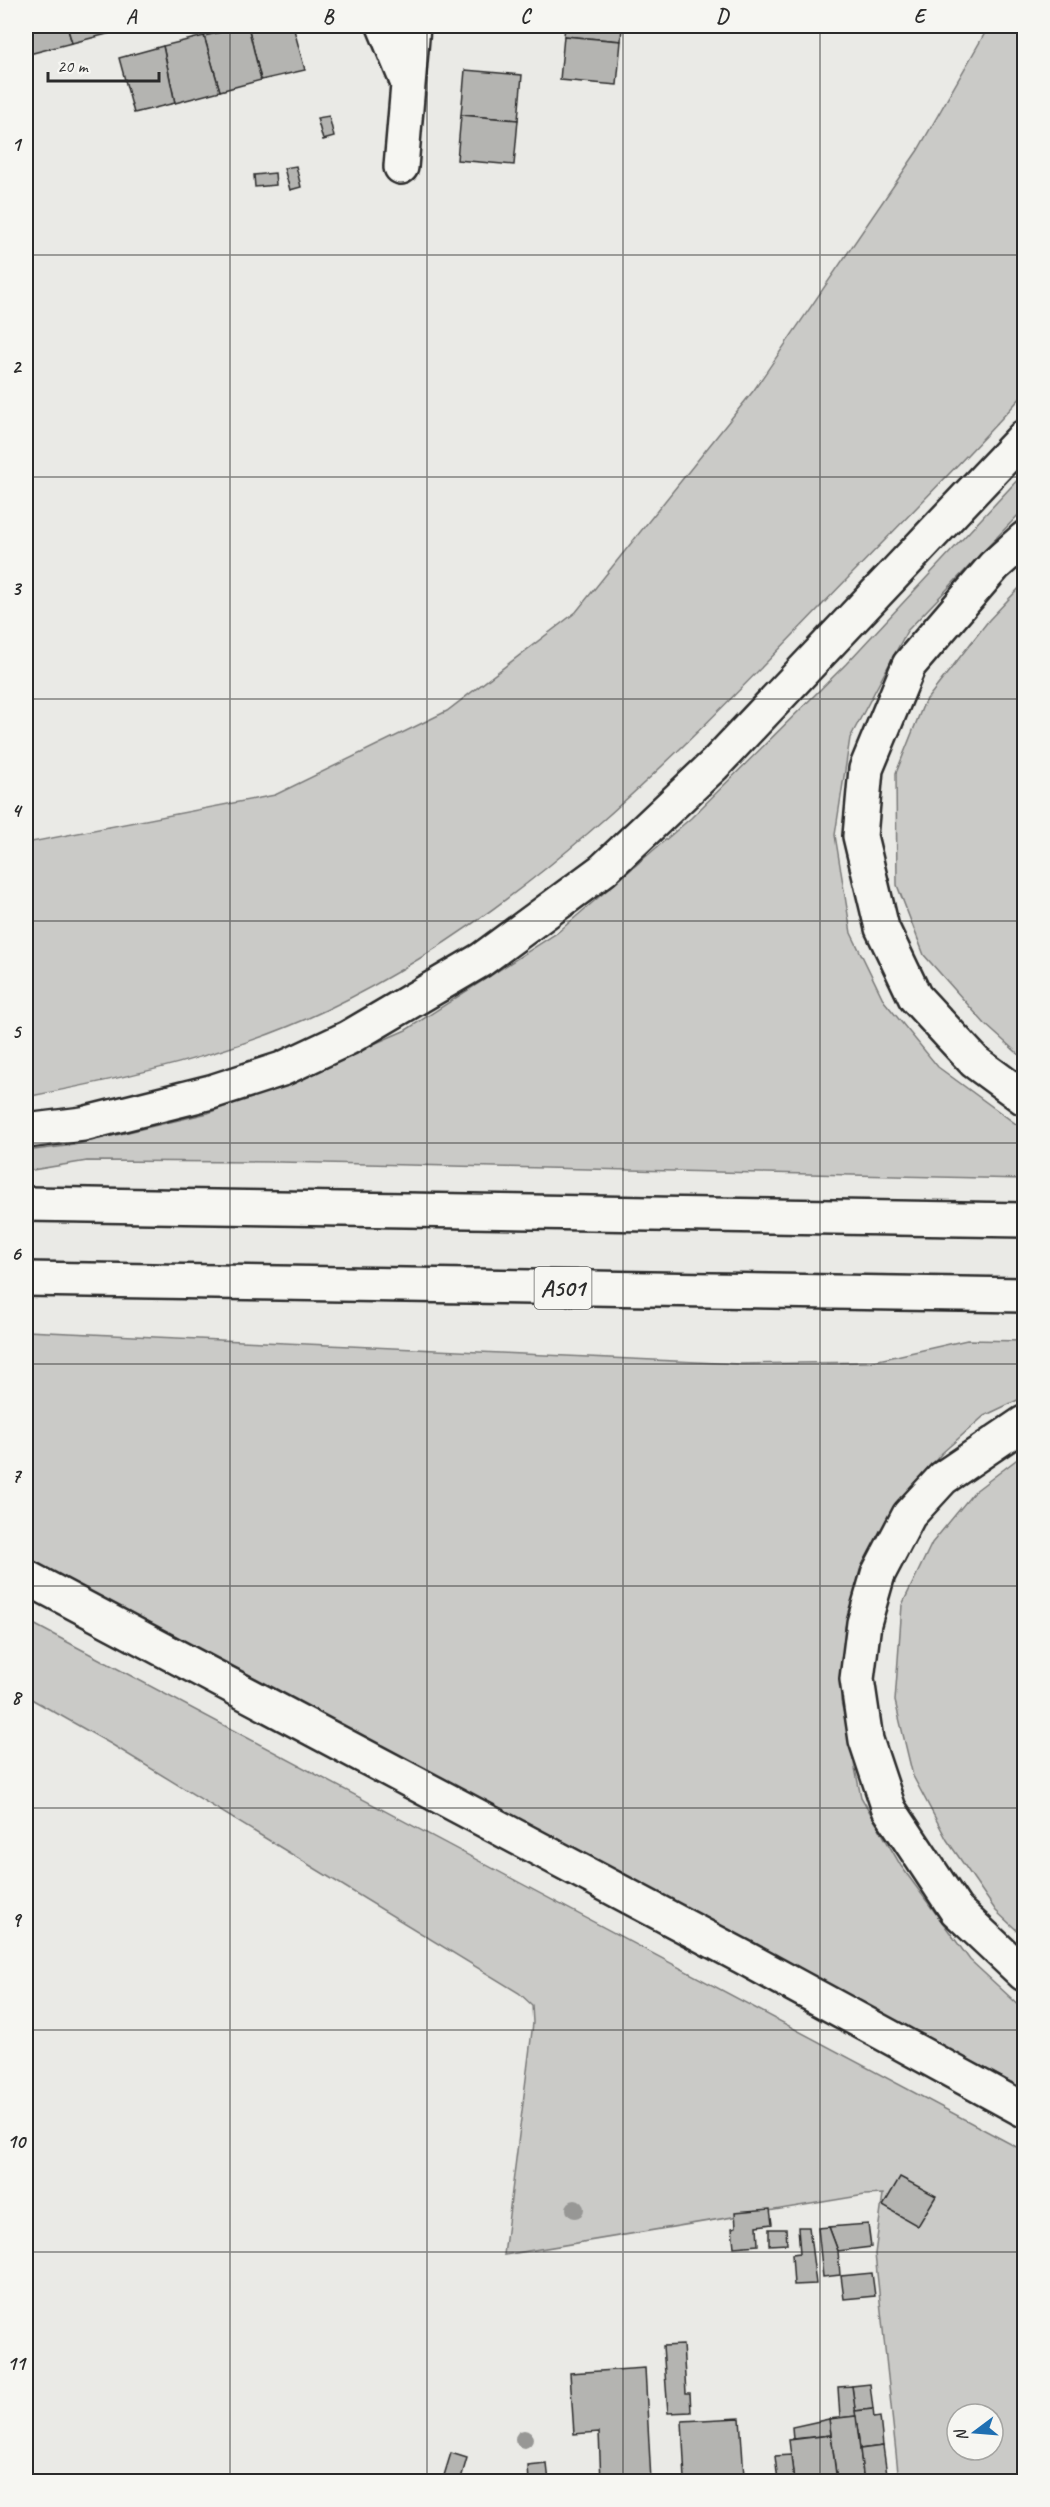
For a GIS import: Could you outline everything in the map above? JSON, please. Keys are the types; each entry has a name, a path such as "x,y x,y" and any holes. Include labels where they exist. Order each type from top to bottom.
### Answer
{"main road":[{"path":"384,26 408,83"},
{"path":"401,167 412,26"},
{"path":"26,1131 83,1124 211,1092 282,1069 348,1038 481,960 603,870 714,765 1024,437"},
{"path":"1024,539 994,566 909,665 866,769 860,836 882,928 915,997 975,1062 1024,1098"},
{"path":"26,1204 1024,1220"},
{"name":"A501","path":"26,1280 1024,1295"},
{"path":"1024,1423 943,1478 909,1515 878,1574 864,1623 857,1680 866,1740 890,1809 956,1911 1024,1974"},
{"path":"26,1577 732,1952 1024,2110"}],"shaded area":[{"path":"989,26 1024,26 1024,394 765,664 650,777 591,831 529,882 464,929 397,972 326,1010 254,1040 141,1073 26,1097 26,843 275,795 447,711 576,612 754,390 918,150"},
{"path":"1024,473 1024,509 907,631 850,738 835,835 851,933 884,1001 938,1067 1024,1130 1024,1179 281,1162 87,1161 26,1171 26,1151 74,1145 208,1113 261,1093 406,1030 557,933 691,818 846,664"},
{"path":"1024,583 1024,1059 985,1024 924,955 897,885 896,773 924,703 989,620"},
{"path":"26,1331 740,1364 870,1362 967,1340 1024,1341 1024,1397 984,1416 942,1453 901,1501 870,1553 845,1627 841,1701 861,1797 901,1866 970,1960 1024,2010 1024,2089 26,1558"},
{"path":"1024,1454 1024,1937 996,1911 947,1840 913,1776 895,1701 902,1605 932,1543 974,1492"},
{"path":"26,1620 1024,2151 1024,2481 899,2481 875,2254 883,2194 865,2195 504,2255 533,2023 532,2005 519,1993 111,1744 26,1696"}],"building":[{"path":"26,26 67,26 72,43 29,54"},
{"path":"67,26 113,26 115,32 72,43"},
{"path":"248,26 293,26 305,70 261,80"},
{"path":"248,26 261,80 220,91 204,36"},
{"path":"565,26 622,26 621,41 564,36"},
{"path":"204,36 220,91 175,103 163,46"},
{"path":"564,36 621,41 617,85 560,80"},
{"path":"163,46 175,103 134,113 119,58"},
{"path":"465,70 522,75 518,120 461,115"},
{"path":"461,115 518,120 514,165 457,160"},
{"path":"329,116 334,137 323,140 317,118"},
{"path":"296,166 301,187 290,190 284,168"},
{"path":"275,173 276,185 255,187 254,175"},
{"path":"900,2177 936,2196 918,2226 883,2206"},
{"path":"770,2209 772,2224 757,2226 758,2245 734,2247 732,2228 736,2227 735,2212"},
{"path":"868,2224 871,2247 838,2251 829,2227"},
{"path":"798,2227 809,2227 816,2284 794,2285 792,2254 800,2253"},
{"path":"829,2227 838,2251 840,2275 823,2277 818,2228"},
{"path":"769,2229 786,2229 787,2244 769,2245"},
{"path":"872,2273 875,2296 844,2299 841,2276"},
{"path":"683,2345 686,2393 690,2393 691,2412 668,2413 663,2346"},
{"path":"645,2368 651,2481 601,2482 599,2432 574,2434 570,2373"},
{"path":"870,2384 873,2409 855,2411 852,2386"},
{"path":"852,2386 856,2416 840,2418 838,2387"},
{"path":"873,2409 874,2418 880,2417 883,2446 860,2449 855,2411"},
{"path":"856,2416 864,2482 837,2482 829,2419"},
{"path":"740,2418 744,2476 685,2480 682,2421"},
{"path":"829,2419 831,2435 793,2439 792,2427"},
{"path":"831,2435 837,2482 794,2482 789,2440"},
{"path":"883,2446 888,2482 864,2482 860,2449"},
{"path":"451,2453 467,2458 460,2482 442,2482"},
{"path":"791,2455 794,2482 778,2482 775,2456"},
{"path":"547,2464 549,2482 529,2482 528,2466"}]}
